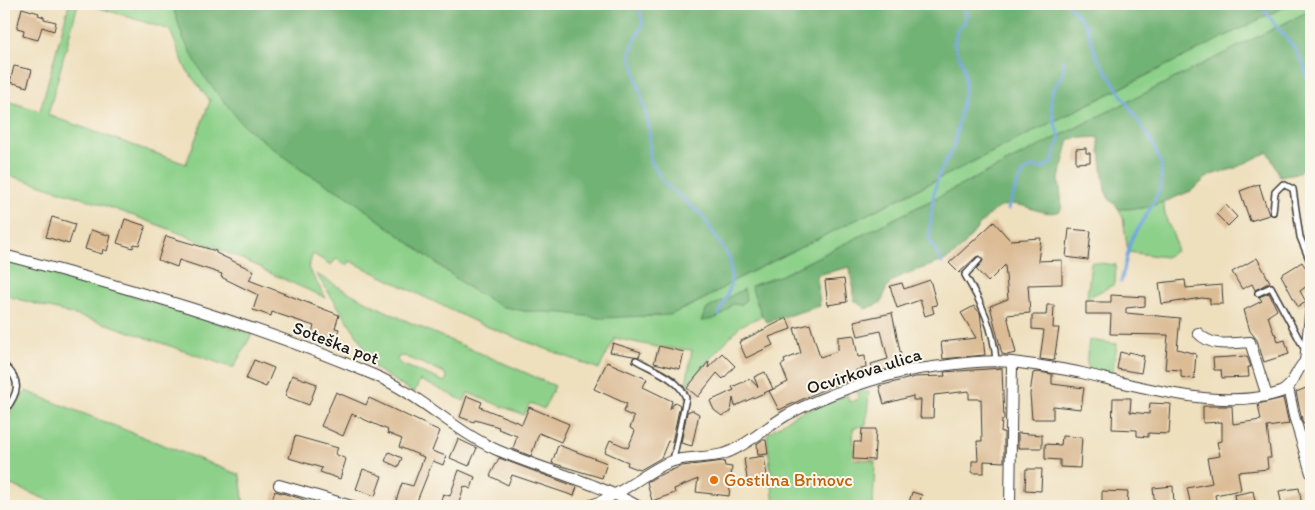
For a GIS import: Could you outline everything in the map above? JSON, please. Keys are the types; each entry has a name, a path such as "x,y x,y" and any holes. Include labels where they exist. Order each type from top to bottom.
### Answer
{"street":[{"name":"Soteška pot","path":"4,254 245,326 376,376 497,450 618,495 638,506"},
{"path":"1311,307 1307,357 1288,388 1294,416 1311,472"},
{"path":"1198,333 1203,338 1215,343 1250,342 1267,396"},
{"name":"Ocvirkova ulica","path":"589,506 618,495 673,460 731,451 802,408 872,382 916,370 996,361 1081,373 1145,388 1197,396 1234,398 1267,396 1288,388"},
{"path":"1010,506 1012,362"},
{"path":"279,485 352,506"}],"lane":[{"path":"1273,212 1275,192 1278,187 1288,185 1293,189 1296,196 1300,237 1311,264"},
{"path":"979,260 965,276 980,301 990,328 996,361"},
{"path":"1258,293 1271,287 1307,357"},
{"path":"636,360 673,380 683,389 686,398 673,460"},
{"path":"4,365 13,372 17,389 11,404 4,412"}],"green space":[{"path":"69,4 78,4 48,115 186,164 210,101 186,69 170,30 87,4 172,4 183,38 300,169 350,198 469,288 524,311 645,317 659,316 686,308 735,280 1290,4 1311,4 1311,10 782,275 751,286 762,316 740,326 686,385 692,350 657,347 615,338 599,369 480,324 350,261 347,266 336,259 331,265 313,254 308,268 326,298 262,268 167,228 70,194 4,174 4,100 40,111"},
{"path":"172,4 1290,4 735,280 710,296 670,315 600,318 564,313 524,311 500,306 469,288 350,198 300,169 243,125 203,75 183,38"},
{"path":"1311,10 1311,159 1298,173 1280,176 1268,152 1233,169 1210,175 1191,191 1164,202 1143,208 1120,209 1109,199 1105,190 1098,137 1069,139 1059,179 1062,206 1060,211 1054,213 1040,211 1013,204 998,209 983,221 965,244 951,257 894,280 886,289 882,302 866,309 854,300 850,267 817,275 820,306 767,322 762,316 751,286 782,275"},
{"path":"1164,202 1164,210 1176,244 1176,251 1166,257 1128,252 1123,218 1117,206 1120,209 1143,208"},
{"path":"4,259 86,281 252,334 234,367 230,367 110,325 4,295"},
{"path":"1091,262 1116,265 1115,284 1087,298"},
{"path":"316,274 403,319 555,386 544,409 530,403 524,415 468,393 464,401 420,380 414,393 376,369 357,335","holes":["404,356 443,372 447,377 445,382 401,364 397,360 398,357"]},
{"path":"744,289 746,300 741,305 732,304 719,317 701,321 707,309"},
{"path":"1089,340 1117,344 1112,378 1096,373 1088,366"},
{"path":"26,391 240,475 244,506 62,506 4,482 4,419"},
{"path":"858,392 869,392 866,425 853,428 854,459 875,461 873,506 774,506 767,434 796,414 847,395 850,402 858,399"}],"building":[{"path":"22,8 39,13 38,15 44,17 44,19 56,22 54,31 42,27 38,40 23,36 24,30 17,28"},
{"path":"14,66 32,70 27,87 10,82"},
{"path":"1086,148 1086,153 1090,153 1090,162 1076,163 1076,149"},
{"path":"1259,184 1269,215 1250,221 1240,191"},
{"path":"1226,205 1237,217 1228,226 1216,214"},
{"path":"52,217 75,224 69,244 46,237"},
{"path":"125,219 146,226 139,245 134,244 133,248 117,243"},
{"path":"994,222 1010,240 1041,238 1038,261 1062,260 1062,284 1028,285 1030,313 1007,315 1016,353 1007,355 1002,354 990,306 1008,299 1005,265 988,282 976,269 983,261 980,256 976,257 959,273 949,263"},
{"path":"1069,229 1091,231 1088,260 1066,257"},
{"path":"91,230 111,236 107,251 103,249 102,254 85,249"},
{"path":"166,236 216,251 216,253 254,271 249,280 339,315 335,328 339,329 335,339 312,332 314,326 272,312 271,316 253,310 258,295 221,277 222,274 179,260 177,267 158,260"},
{"path":"1257,258 1270,282 1255,290 1252,284 1242,289 1232,272"},
{"path":"1302,262 1311,276 1311,283 1300,291 1306,302 1298,307 1281,275"},
{"path":"844,279 847,302 828,305 825,281"},
{"path":"930,280 937,305 932,306 934,313 925,316 920,300 897,308 890,286 902,283 904,289"},
{"path":"1185,280 1186,288 1222,285 1223,304 1210,304 1210,299 1202,298 1162,304 1159,283"},
{"path":"1269,293 1277,310 1268,316 1278,342 1285,340 1289,354 1264,362 1257,340 1250,331 1244,310 1262,301 1259,297"},
{"path":"1111,295 1145,297 1145,306 1126,308 1126,313 1180,318 1177,349 1196,354 1194,379 1181,377 1181,370 1165,369 1168,335 1110,334 1111,314 1086,314 1086,302 1111,302"},
{"path":"1047,305 1054,305 1053,328 1059,328 1054,361 1040,359 1044,330 1032,329 1032,315 1046,315"},
{"path":"974,306 980,313 985,355 943,359 941,342 976,338 961,313"},
{"path":"892,313 903,365 874,373 871,364 888,359 881,331 858,336 854,321"},
{"path":"787,318 791,329 769,337 773,345 746,358 739,342"},
{"path":"810,324 820,357 838,351 838,337 854,335 858,357 865,356 866,368 856,370 857,378 831,386 779,410 769,391 788,382 781,365 785,363 784,360 801,353 794,328"},
{"path":"613,343 641,352 639,357 610,352"},
{"path":"659,346 684,352 680,369 654,363"},
{"path":"1120,352 1144,356 1141,373 1117,369"},
{"path":"722,353 735,366 723,379 717,373 698,397 687,388 709,361 708,368"},
{"path":"1247,356 1251,367 1248,367 1249,377 1222,378 1221,370 1214,370 1213,358"},
{"path":"254,360 274,368 266,387 246,379"},
{"path":"607,362 647,379 643,387 672,401 670,409 675,402 680,405 672,442 668,441 661,458 640,470 627,465 628,462 605,452 610,440 628,448 635,431 630,428 634,417 623,412 627,404 594,389"},
{"path":"1002,368 1004,420 1002,420 1001,432 1004,432 1004,462 984,461 984,473 972,473 972,461 978,461 977,441 982,441 981,399 969,399 969,391 934,395 933,418 920,418 921,400 913,400 913,396 884,404 879,386 915,377 945,376 944,372"},
{"path":"765,372 773,389 735,406 733,398 731,412 722,416 714,410 710,401 734,390 732,387 750,379 758,387 754,377"},
{"path":"1033,373 1052,374 1052,384 1084,388 1081,409 1053,406 1053,419 1032,419 1030,394"},
{"path":"292,375 317,384 309,405 285,396"},
{"path":"1311,386 1311,421 1303,424 1296,392"},
{"path":"336,392 366,405 369,398 440,431 432,451 446,456 443,465 433,461 415,506 396,501 402,483 413,486 424,457 399,447 402,439 387,433 388,430 352,414 343,436 321,426"},
{"path":"467,396 482,402 480,407 522,424 529,407 569,424 561,442 539,433 531,456 513,449 517,436 498,429 499,427 460,417"},
{"path":"1113,398 1131,398 1130,412 1149,414 1150,403 1171,404 1169,434 1148,433 1148,437 1137,436 1137,430 1112,429"},
{"path":"1283,398 1289,424 1267,427 1271,458 1267,458 1268,469 1238,472 1241,490 1215,495 1217,506 1191,506 1187,488 1212,483 1207,458 1220,456 1217,442 1222,441 1222,422 1203,423 1203,406 1232,406 1233,424 1261,420 1258,404"},
{"path":"692,410 699,414 692,446 681,443 687,412"},
{"path":"862,429 876,429 874,460 853,459 854,442 861,442"},
{"path":"1018,433 1042,435 1042,448 1018,448"},
{"path":"295,436 338,448 335,454 346,459 340,479 320,472 322,468 289,458"},
{"path":"1062,436 1082,437 1080,468 1060,467 1060,460 1045,459 1045,444 1061,445"},
{"path":"458,439 477,448 469,466 450,458"},
{"path":"762,440 766,440 768,454 758,455 757,444"},
{"path":"558,445 607,463 602,478 552,463"},
{"path":"389,452 402,458 398,467 385,461"},
{"path":"764,456 768,482 748,485 744,459"},
{"path":"499,458 577,487 574,496 512,475 508,485 490,476"},
{"path":"724,461 725,466 732,467 729,496 696,492 698,479 674,489 675,493 652,501 647,482 657,476 682,466"},
{"path":"363,469 382,476 375,496 356,489"},
{"path":"1026,469 1042,469 1041,491 1025,490"},
{"path":"459,470 475,477 471,489 464,486 458,506 439,506 443,494 450,496"},
{"path":"1173,486 1174,506 1155,506 1153,488"},
{"path":"1299,488 1302,506 1282,506 1279,491"},
{"path":"275,491 299,498 318,506 270,506"},
{"path":"1102,491 1128,492 1127,506 1102,506"},
{"path":"1253,491 1256,506 1236,506 1234,495"},
{"path":"912,492 922,495 918,506 908,506"}],"waterway":[{"path":"638,4 643,24 630,52 649,127 650,160 664,183 702,215 730,259 731,285 719,315"},
{"path":"942,263 929,238 933,198 938,176 954,146 965,88 964,67 954,44 957,30 965,22 966,14 963,4"},
{"path":"1068,4 1086,25 1097,57 1153,144 1161,164 1161,185 1153,204 1131,240 1121,282"},
{"path":"1261,4 1294,47 1304,66 1307,77"},
{"path":"1008,209 1017,184 1024,172 1032,167 1042,168 1053,162 1055,150 1060,140 1052,113 1051,97 1063,72 1062,60"}],"place":[{"name":"Gostilna Brinovc","path":"714,480"}]}
